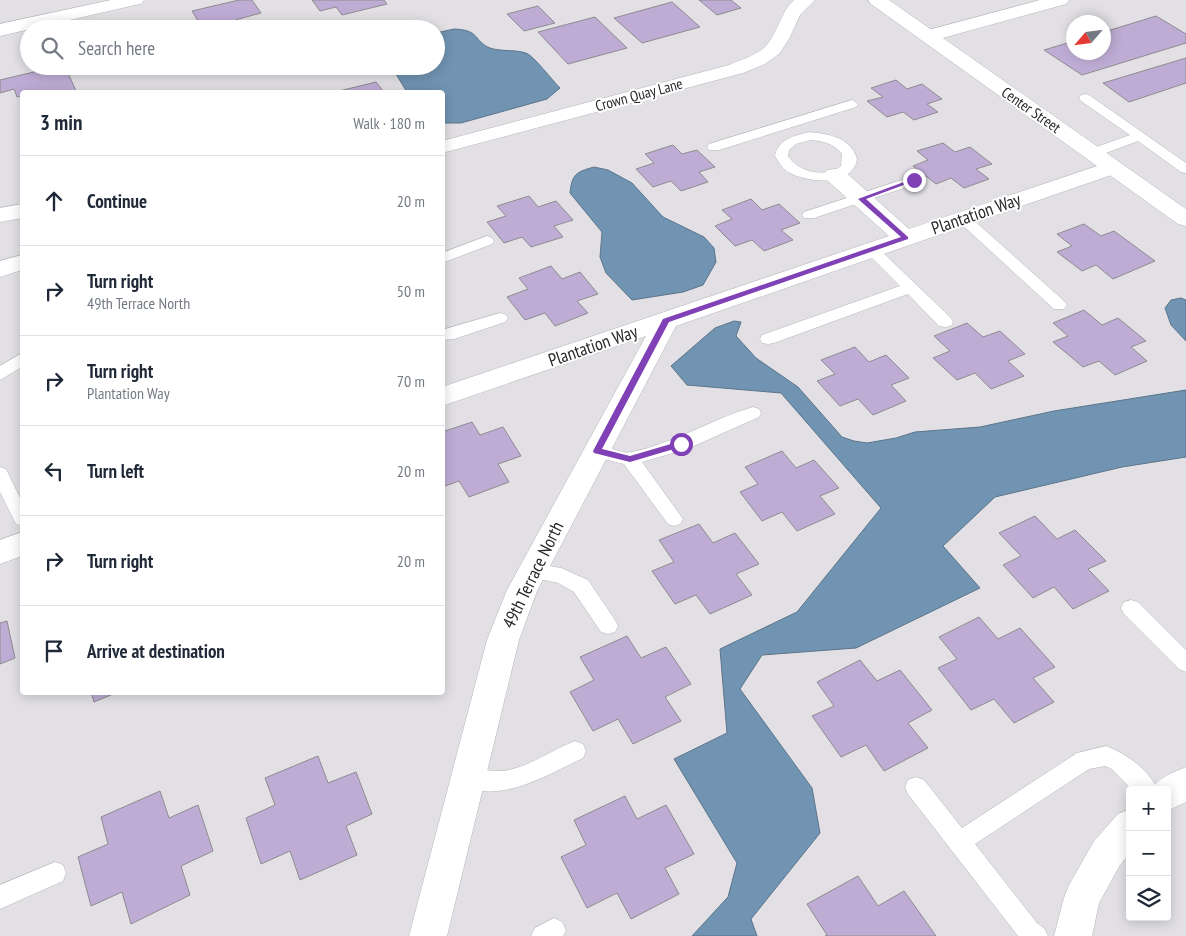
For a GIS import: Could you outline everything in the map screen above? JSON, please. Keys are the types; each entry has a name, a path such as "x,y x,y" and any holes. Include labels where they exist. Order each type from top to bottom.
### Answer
{"street":[{"path":"45,20 135,0"},
{"name":"Crown Quay Lane","path":"445,146 736,69 751,63 769,53 776,46 792,11 806,0"},
{"name":"Center Street","path":"877,0 1186,219"},
{"path":"928,36 1060,0"},
{"path":"0,30 20,26"},
{"name":"Plantation Way","path":"445,396 1112,167"},
{"path":"835,175 906,238"},
{"path":"0,215 20,211"},
{"path":"0,269 20,263"},
{"name":"49th Terrace North","path":"428,936 503,640 522,590 666,321"},
{"path":"0,552 20,545"},
{"path":"1171,792 1186,783"},
{"path":"1073,936 1082,898 1107,853 1126,831"}],"lane":[{"path":"1085,98 1186,170"},
{"path":"714,147 852,104"},
{"path":"781,126 796,139"},
{"path":"809,136 822,137 842,145 850,152 852,159 850,165 843,172 835,175 812,176 800,173 788,167 782,160 781,152 789,142 796,139 809,136"},
{"path":"1093,154 1138,137"},
{"path":"809,215 914,180"},
{"path":"963,218 1059,305"},
{"path":"445,257 487,240"},
{"path":"872,250 945,322"},
{"path":"768,339 910,288"},
{"path":"445,336 500,318"},
{"path":"0,374 20,360"},
{"path":"597,451 630,459 681,444 753,413"},
{"path":"630,459 674,519"},
{"path":"0,474 20,515"},
{"path":"533,571 561,576 580,586 608,626"},
{"path":"1131,608 1186,663"},
{"path":"468,779 504,781 528,774 575,751"},
{"path":"960,842 1085,760 1106,756 1120,762 1143,786"},
{"path":"916,787 1029,931 1036,936"},
{"path":"0,897 55,873"}],"water":[{"path":"454,29 469,31 490,48 528,54 560,88 547,99 461,123 445,123 445,90 406,90 397,75 445,75 445,31"},
{"path":"594,167 608,170 632,183 663,217 704,237 714,248 716,262 703,285 683,292 632,300 606,273 600,257 602,232 570,193 572,182 576,175 583,170"},
{"path":"1181,298 1186,300 1186,341 1171,325 1165,308 1171,300"},
{"path":"734,321 741,322 736,336 756,358 798,387 842,437 854,441 867,443 896,438 915,432 980,427 1054,411 1186,390 1186,457 1122,467 995,497 943,546 980,588 856,648 762,655 740,689 812,788 820,833 751,919 757,936 692,936 728,897 737,863 674,759 727,733 720,649 797,612 881,508 781,393 687,385 671,366 715,328"}],"building":[{"path":"239,0 252,0 261,13 235,20 198,20 192,11"},
{"path":"312,0 384,0 387,4 342,15 336,7 320,11"},
{"path":"699,0 731,0 741,8 717,15"},
{"path":"672,2 700,27 642,43 614,18"},
{"path":"538,6 555,23 524,31 507,14"},
{"path":"1156,16 1186,34 1186,43 1082,75 1044,50 1066,43 1066,60 1111,60 1111,30"},
{"path":"595,17 627,48 568,64 538,32"},
{"path":"1186,58 1186,83 1129,102 1103,83"},
{"path":"21,75 69,75 76,90 20,90 20,96 17,97 14,89 0,93 0,80"},
{"path":"896,80 907,89 922,84 942,99 927,104 938,112 914,120 903,112 887,117 867,101 883,97 871,88"},
{"path":"376,82 382,90 343,90"},
{"path":"943,143 955,152 970,147 992,164 976,169 989,179 964,188 951,178 936,184 913,166 928,160 917,151"},
{"path":"673,145 682,154 697,150 715,167 699,172 708,182 681,191 671,181 653,187 636,169 654,163 645,154"},
{"path":"529,196 538,207 556,201 573,220 554,226 563,237 531,247 522,237 504,243 487,222 506,216 497,206"},
{"path":"751,199 762,210 779,204 800,223 781,230 793,240 764,251 752,240 735,246 715,226 732,219 722,210"},
{"path":"1084,224 1101,236 1114,231 1155,261 1113,279 1096,265 1082,271 1057,252 1072,246 1057,234"},
{"path":"551,266 562,279 580,272 598,294 577,301 588,313 555,326 545,313 525,320 507,297 528,289 519,278"},
{"path":"1084,310 1102,325 1118,318 1146,341 1131,347 1147,361 1115,375 1099,361 1083,367 1053,342 1068,336 1053,323"},
{"path":"967,323 983,337 1000,331 1025,354 1008,361 1024,376 991,389 975,373 957,380 933,358 950,351 934,336"},
{"path":"855,347 869,362 886,355 909,378 891,385 906,401 873,415 858,399 840,406 817,381 835,374 821,360"},
{"path":"472,422 480,435 503,427 521,456 498,464 509,482 469,497 459,481 445,486 445,431"},
{"path":"782,451 796,468 814,460 839,488 820,496 835,514 797,531 782,512 762,521 740,492 758,484 745,467"},
{"path":"1035,516 1057,539 1075,530 1106,561 1088,569 1109,591 1073,609 1054,587 1033,598 1003,565 1021,556 999,533"},
{"path":"699,524 713,543 735,533 759,564 736,574 752,595 710,614 696,595 675,604 652,571 674,562 659,540"},
{"path":"979,617 998,639 1020,628 1055,667 1033,678 1054,702 1014,723 994,699 971,710 938,668 957,659 939,637"},
{"path":"7,621 15,658 0,664 0,623"},
{"path":"627,636 641,658 666,647 691,684 665,697 681,721 633,744 618,719 593,731 570,692 594,680 580,657"},
{"path":"860,660 877,681 900,670 932,710 908,723 928,748 884,771 866,745 841,757 812,716 834,706 817,682"},
{"path":"92,695 111,695 94,702"},
{"path":"318,756 328,783 356,772 372,814 346,826 357,855 300,880 290,851 261,864 246,818 275,805 265,778"},
{"path":"160,791 169,818 198,805 213,851 181,866 190,895 131,924 122,892 91,906 78,857 108,844 101,817"},
{"path":"625,796 637,819 666,805 694,854 665,868 679,894 631,919 617,893 587,908 561,857 586,845 574,820"},
{"path":"858,876 878,906 904,891 936,936 825,936 827,935 807,904"}],"route":[{"path":"681,444 630,459 597,451 666,321 906,238 861,199 914,180"}]}
